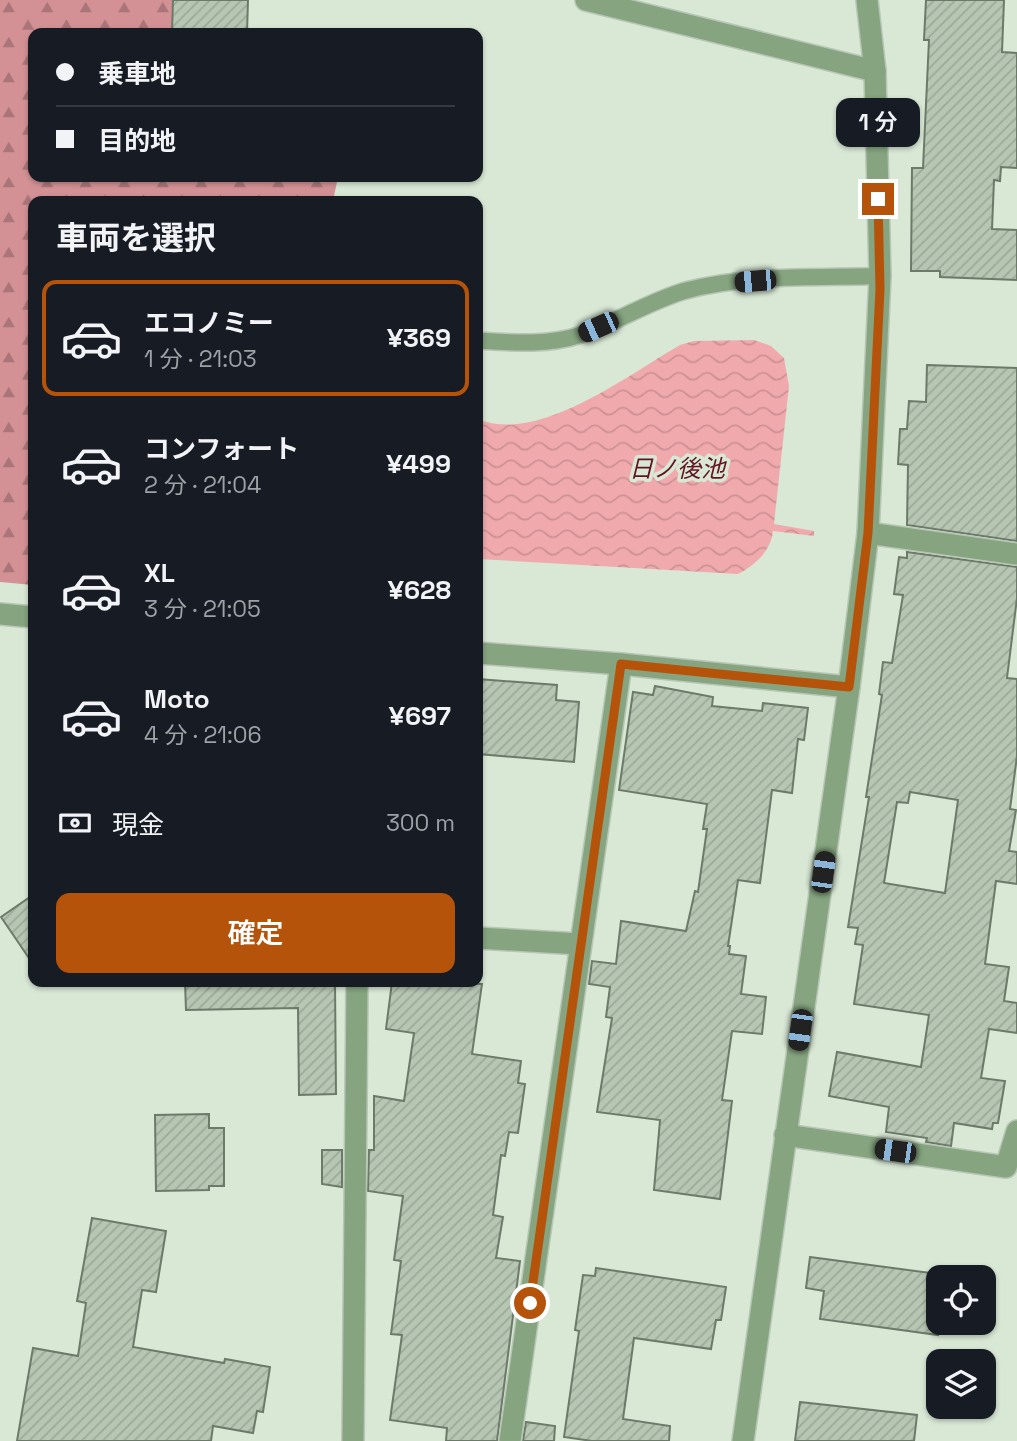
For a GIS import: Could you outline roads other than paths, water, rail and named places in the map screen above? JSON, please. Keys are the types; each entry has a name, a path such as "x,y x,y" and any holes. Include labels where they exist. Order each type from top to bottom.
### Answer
{"street":[{"path":"586,0 635,6 875,71"},
{"path":"743,1441 849,687 868,533 880,276 875,71 867,0"},
{"path":"868,533 1017,554"},
{"path":"0,614 28,617"},
{"path":"483,653 849,687"},
{"path":"510,1441 621,664"},
{"path":"483,938 580,944"},
{"path":"353,1441 357,987"},
{"path":"785,1135 1006,1167 1017,1131"}],"lane":[{"path":"485,341 520,343 579,335 682,292 716,285 776,279 880,276"}],"water":[{"name":"日ノ後池","path":"754,340 771,346 784,358 789,386 774,524 814,531 814,536 773,531 769,545 761,557 738,574 483,559 483,420 502,424 528,422 555,415 609,388 680,345 694,341"}]}
